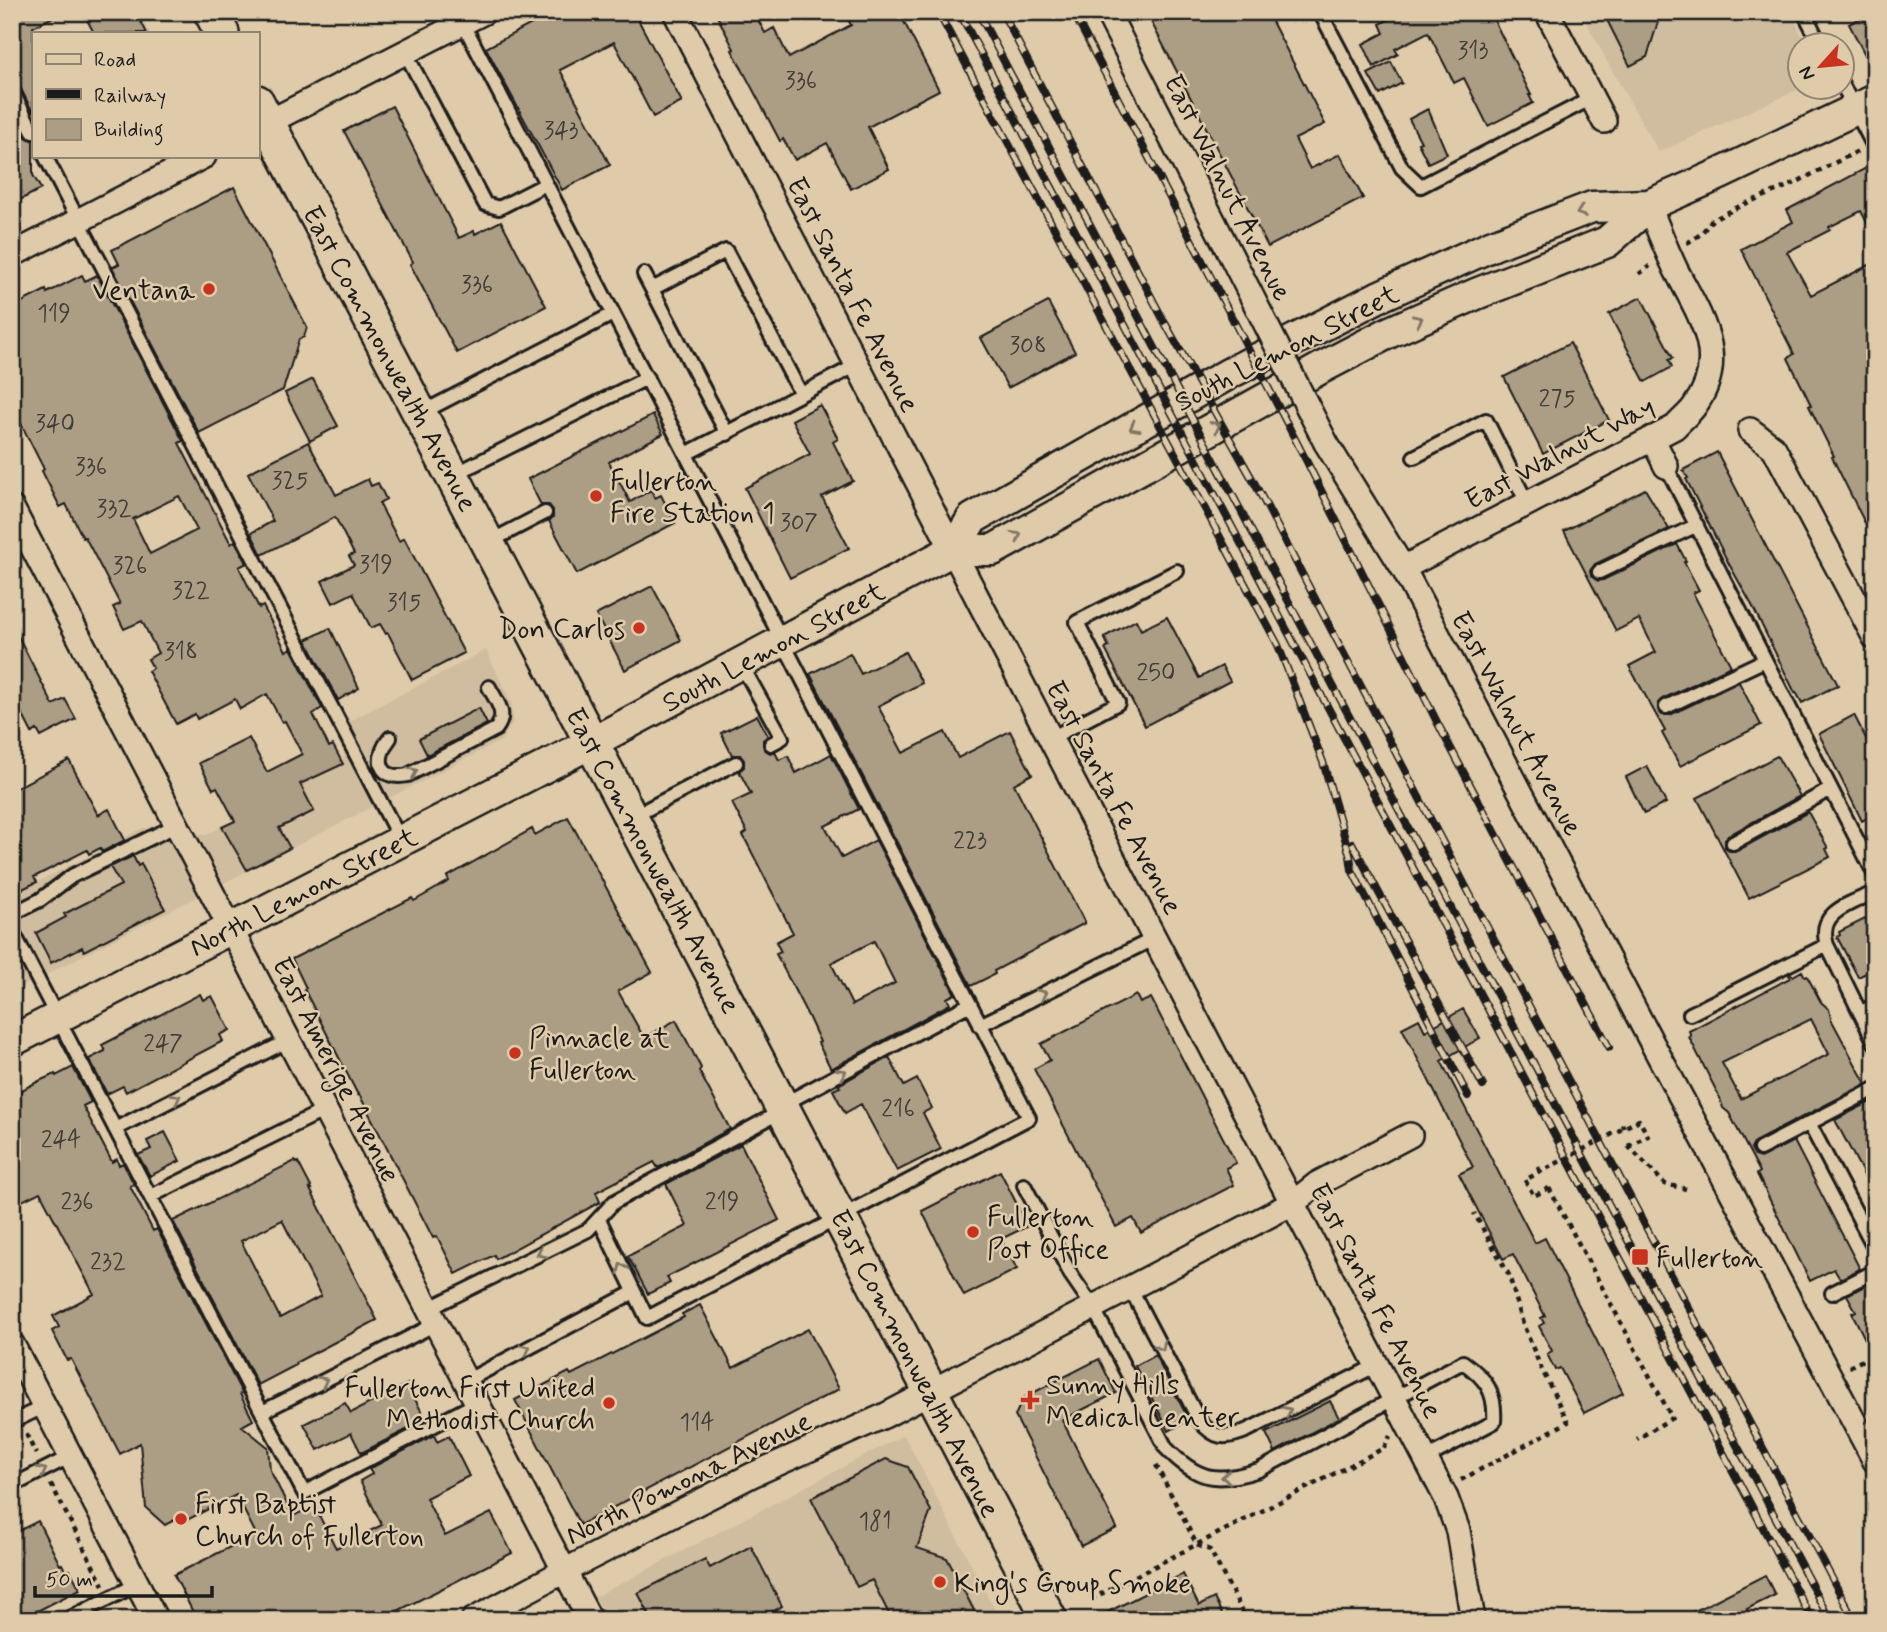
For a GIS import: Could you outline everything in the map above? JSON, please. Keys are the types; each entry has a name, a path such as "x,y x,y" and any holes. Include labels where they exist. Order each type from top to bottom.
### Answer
{"main road":[{"path":"211,12 221,32"},
{"name":"East Commonwealth Avenue","path":"261,117 421,414 1050,1620"}],"street":[{"path":"261,117 405,52 484,12"},
{"name":"East Santa Fe Avenue","path":"675,12 1446,1498 1458,1531 1474,1620"},
{"name":"East Walnut Avenue","path":"1107,12 1326,443 1404,568 1651,1041 1875,1461"},
{"path":"1547,12 1604,121"},
{"name":"South Lemon Street","path":"593,742 953,550 993,550 1390,332 1476,294 1607,242 1649,205 1857,98"},
{"path":"12,256 200,158"},
{"name":"South Lemon Street","path":"953,550 972,519 1230,373 1378,298 1493,245 1592,207 1649,205"},
{"name":"East Walnut Way","path":"1404,568 1675,427 1694,407 1707,383 1711,355 1706,327 1668,254 1649,205"},
{"path":"1750,430 1774,447 1875,638"},
{"path":"1652,438 1666,466"},
{"name":"East Amerige Avenue","path":"12,508 590,1620"},
{"name":"North Lemon Street","path":"12,1041 593,742"},
{"name":"North Pomona Avenue","path":"473,1620 752,1475 884,1416 1293,1203 1317,1184 1410,1135"},
{"path":"12,1344 156,1620"}],"lane":[{"path":"1320,12 1402,169 1421,186 1592,98"},
{"path":"1804,12 1814,32"},
{"path":"463,23 1029,1118 647,1318 599,1219"},
{"path":"405,52 485,204 499,208 546,184"},
{"path":"12,91 32,130"},
{"path":"1857,98 1873,147"},
{"path":"46,158 401,841"},
{"path":"652,289 726,251 801,394"},
{"path":"644,274 727,434"},
{"path":"421,414 613,314"},
{"path":"686,454 857,365"},
{"path":"453,475 647,378"},
{"path":"1414,457 1486,420 1527,503"},
{"path":"1666,466 1875,875"},
{"path":"488,542 545,513"},
{"path":"1599,572 1697,525"},
{"path":"1051,738 1118,703 1077,622 1177,571"},
{"path":"1666,707 1765,660"},
{"path":"741,664 782,738 771,744"},
{"path":"390,738 380,754 380,763 391,775 408,775 496,729 502,712 489,687"},
{"path":"632,817 736,763"},
{"path":"1733,842 1831,789"},
{"path":"12,914 40,900 72,876 177,825"},
{"path":"1875,892 1837,910 1828,918 1824,934 1875,1043"},
{"path":"12,930 304,1493 477,1403"},
{"path":"980,1025 1155,938"},
{"path":"1690,1014 1827,945"},
{"path":"262,1412 588,1230 614,1202 970,1004"},
{"path":"1860,1013 1875,1005"},
{"path":"115,1129 289,1040"},
{"path":"1760,1149 1875,1089"},
{"path":"150,1196 325,1110"},
{"path":"1809,1124 1875,1249"},
{"path":"1024,1185 1071,1275 1093,1307 1166,1447 1181,1464 1216,1479 1238,1477 1259,1470 1463,1362 1478,1372 1488,1387 1495,1405 1493,1422 1426,1458"},
{"path":"1832,1293 1875,1271"},
{"path":"1130,1288 1199,1420 1215,1435 1227,1437 1248,1430 1377,1365"},
{"path":"466,1381 634,1292"},
{"path":"15,1421 45,1406"},
{"path":"12,1486 71,1456"},
{"path":"66,1620 138,1584"}],"path":[{"path":"1639,274 1701,234 1711,221 1873,147"},
{"path":"1637,1439 1672,1418 1549,1188 1534,1196 1525,1180 1539,1170 1639,1120 1648,1136 1628,1146 1665,1184 1686,1189"},
{"path":"1457,1482 1569,1422 1541,1368 1523,1324 1509,1275 1474,1213"},
{"path":"15,1421 44,1470 110,1598"},
{"path":"1091,1599 1384,1448 1390,1436"},
{"path":"1154,1461 1197,1545 1210,1550 1247,1620"}],"shaded area":[{"path":"1581,12 1790,12 1800,32 1786,32 1786,95 1659,152"},
{"path":"486,650 511,702 513,721 502,740 12,992 12,895 143,828 206,835 343,762 350,721"},
{"path":"904,1435 1000,1620 607,1620 595,1597"}],"building":[{"path":"12,12 63,12 33,27 32,111 20,87 12,82"},
{"path":"83,12 136,12 146,32 93,32"},
{"path":"554,12 634,12 682,102 653,117 614,42 560,70 610,165 562,190 486,48"},
{"path":"715,12 754,12 765,33 774,28 789,58 851,25 844,12 899,12 939,90 868,127 889,169 851,189 827,143 795,160 783,139 780,141"},
{"path":"1146,12 1267,12 1325,124 1295,139 1310,169 1340,154 1363,198 1268,247"},
{"path":"1402,12 1490,12 1533,103 1488,126 1464,78 1454,83 1428,32 1395,49 1398,54 1374,67 1363,44 1384,33 1380,24"},
{"path":"1603,12 1661,12 1647,57 1630,66"},
{"path":"1866,15 1875,32 1875,74 1856,37 1856,32 1853,32 1849,24"},
{"path":"1391,62 1402,83 1380,95 1368,74"},
{"path":"392,106 459,238 474,231 475,234 501,221 546,306 457,353 344,131"},
{"path":"1428,109 1447,154 1428,163 1409,119"},
{"path":"12,111 26,137 32,140 33,175 41,189 12,204"},
{"path":"1868,167 1875,181 1875,238 1861,211 1787,252 1811,295 1875,262 1875,543 1832,457 1834,456 1788,358 1794,354 1741,249 1793,222 1787,210"},
{"name":"Ventana","path":"234,187 307,327 304,337 299,339 283,390 199,433 112,267 119,264 112,250"},
{"path":"82,275 85,281 97,275 183,441 179,443 231,544 235,541 247,563 239,567 259,608 263,606 286,651 291,648 322,708 313,714 329,747 333,745 343,764 300,784 314,811 279,828 290,848 247,870 222,827 235,821 217,787 213,789 199,763 249,738 267,772 302,754 267,694 240,709 235,699 197,719 195,714 176,724 148,671 153,668 148,659 158,653 142,621 124,629 113,607 120,604 66,504 60,507 12,406 12,307 46,290 47,293","holes":["179,496 197,530 150,554 133,519"]},
{"path":"1641,297 1673,358 1669,360 1672,367 1645,382 1609,314"},
{"path":"1048,302 1075,352 1008,388 981,338"},
{"path":"1570,343 1609,420 1543,454 1504,377"},
{"path":"313,379 338,426 310,441 285,393"},
{"path":"820,405 838,439 833,442 853,481 822,497 849,548 790,578 745,488 810,454 792,420"},
{"path":"653,415 663,434 609,462 630,502 651,490 655,498 661,495 675,523 577,574 549,521 553,517 553,510 549,505 541,505 528,479"},
{"path":"308,442 336,495 368,479 371,486 378,483 386,499 379,503 399,541 404,538 464,653 412,680 388,633 386,634 380,624 371,628 353,593 333,603 322,581 354,565 349,556 354,554 335,517 262,555 251,533 273,521 248,473"},
{"path":"1717,452 1838,685 1802,703 1686,479 1688,478 1683,470"},
{"path":"1645,489 1669,529 1595,564 1590,571 1591,576 1598,581 1603,580 1677,544 1699,590 1693,593 1731,666 1662,699 1658,703 1658,710 1662,715 1670,715 1739,682 1761,725 1680,766 1662,733 1665,731 1629,666 1656,652 1639,619 1616,631 1564,531"},
{"name":"Don Carlos","path":"652,586 681,640 625,670 596,615"},
{"path":"1167,617 1199,678 1222,666 1230,681 1145,726 1105,649 1109,647 1104,637 1136,620 1141,630"},
{"path":"12,624 53,705 65,699 76,719 41,737 37,730 32,733 12,694"},
{"path":"330,628 359,688 338,700 306,640"},
{"path":"905,652 922,683 878,706 903,753 945,732 958,758 1010,731 1032,774 1014,784 1085,923 971,986 810,674 850,653 861,674"},
{"path":"479,708 487,724 427,755 419,739"},
{"path":"757,715 768,736 763,740 764,749 770,753 775,752 779,760 788,756 796,773 831,754 859,809 825,826 842,858 876,840 955,994 947,998 950,1004 831,1069 808,1016 776,954 781,952 776,942 793,933 743,835 747,832 732,803 751,794 739,771 744,767 744,760 740,755 732,755 721,733","holes":["874,941 895,983 852,1005 831,963"]},
{"path":"1854,715 1875,756 1875,814 1862,821 1819,734"},
{"path":"1777,756 1800,796 1729,835 1725,839 1725,847 1729,851 1737,851 1808,812 1828,848 1826,849 1830,857 1749,898 1697,798"},
{"path":"69,760 98,815 109,809 125,840 102,852 100,848 89,854 87,850 34,877 37,882 12,894 12,790"},
{"path":"1647,766 1666,803 1644,814 1626,777"},
{"name":"Pinnacle at Fullerton","path":"568,817 652,972 618,991 644,1038 676,1020 730,1129 658,1168 654,1162 596,1192 600,1202 496,1259 494,1255 456,1274 437,1236 433,1238 358,1095 304,989 306,988 292,959 412,898 414,901 449,881 447,877 532,829 535,835"},
{"path":"133,856 138,866 141,864 165,909 84,951 82,947 51,963 36,933 66,917 64,914 121,885 110,867"},
{"path":"1875,914 1875,969 1858,977 1837,937 1839,932"},
{"path":"1802,971 1805,977 1807,976 1821,1002 1829,1009 1831,1019 1866,1084 1756,1141 1751,1149 1755,1156 1760,1158 1794,1141 1860,1269 1840,1279 1834,1269 1810,1281 1757,1174 1760,1172 1729,1113 1723,1108 1689,1037 1689,1031 1790,978 1790,973 1793,976","holes":["1811,1019 1829,1054 1741,1099 1722,1063"]},
{"path":"200,994 203,1000 212,996 230,1030 220,1035 223,1041 126,1092 123,1086 107,1094 89,1059 105,1051 102,1045"},
{"path":"1136,995 1140,1003 1151,998 1236,1163 1226,1168 1234,1185 1141,1233 1133,1218 1116,1227 1034,1069 1050,1060 1041,1044"},
{"path":"1463,1009 1480,1038 1441,1061 1535,1243 1545,1238 1623,1393 1584,1413 1560,1368 1555,1370 1547,1354 1552,1351 1539,1326 1544,1323 1541,1318 1545,1316 1513,1254 1503,1259 1459,1174 1473,1167 1402,1028 1419,1019 1425,1031"},
{"path":"889,1057 904,1086 917,1079 932,1108 923,1113 941,1149 897,1171 861,1104 845,1113 833,1090"},
{"path":"73,1067 91,1102 83,1106 112,1162 117,1159 119,1165 123,1163 134,1184 130,1186 153,1231 157,1229 242,1393 240,1394 253,1420 242,1426 268,1447 270,1470 293,1516 314,1506 336,1548 382,1525 360,1481 372,1474 369,1469 434,1435 437,1442 449,1436 469,1476 426,1498 445,1536 491,1513 512,1553 380,1620 197,1620 174,1575 256,1534 236,1495 185,1521 182,1516 165,1525 146,1508 140,1443 120,1454 71,1359 67,1360 52,1331 59,1327 53,1316 94,1294 40,1192 12,1206 12,1095"},
{"path":"1875,1101 1875,1196 1835,1120"},
{"path":"165,1132 180,1161 150,1176 138,1155 151,1149 147,1141"},
{"path":"741,1144 779,1220 667,1277 670,1283 648,1294 628,1256 687,1226 666,1184"},
{"path":"295,1161 298,1162 377,1320 258,1385 173,1221","holes":["282,1220 321,1296 280,1318 241,1241"]},
{"name":"Fullerton Post Office","path":"1000,1171 1028,1226 1001,1239 1017,1269 964,1296 922,1211"},
{"path":"1868,1284 1875,1297 1875,1359 1852,1313 1856,1311 1847,1295"},
{"path":"700,1305 733,1368 808,1329 839,1389 580,1525 515,1400 569,1372 571,1375 684,1317 682,1314"},
{"path":"1155,1355 1189,1420 1169,1431 1135,1366"},
{"path":"1099,1359 1116,1393 1062,1420 1117,1528 1081,1546 1015,1416 1023,1398"},
{"path":"407,1384 426,1420 361,1453 351,1433 318,1450 304,1424 345,1403 351,1413"},
{"path":"1330,1401 1339,1418 1275,1452 1266,1433"},
{"path":"886,1459 908,1467 931,1511 917,1548 947,1558 979,1620 892,1620 872,1580 857,1587 811,1498"},
{"path":"38,1521 60,1565 62,1564 66,1572 70,1570 80,1589 20,1620 12,1620 12,1534"},
{"path":"751,1546 782,1606 757,1620 652,1620 638,1593 705,1559 710,1568"},
{"path":"1183,1574 1199,1606 1214,1598 1225,1620 1092,1620"},
{"path":"1765,1575 1775,1595 1747,1609 1753,1620 1677,1620"}],"railway":[{"path":"938,12 1278,645 1323,762 1352,870 1468,1096"},
{"path":"959,12 1812,1620"},
{"path":"978,12 1830,1620"},
{"path":"1002,12 1165,323 1255,484 1854,1620"},
{"path":"1073,12 1307,462 1438,724 1609,1047"},
{"path":"1352,843 1483,1086"}],"place":[{"name":"Ventana","path":"209,289"},
{"name":"Fullerton Fire Station 1","path":"596,496"},
{"name":"Don Carlos","path":"639,628"},
{"name":"Pinnacle at Fullerton","path":"515,1053"},
{"name":"Fullerton Post Office","path":"973,1232"},
{"name":"Fullerton","path":"1640,1257"},
{"name":"Sunny Hills Medical Center","path":"1030,1400"},
{"name":"Fullerton First United Methodist Church","path":"609,1403"},
{"name":"First Baptist Church of Fullerton","path":"181,1519"},
{"name":"King's Group Smoke","path":"940,1582"}]}
